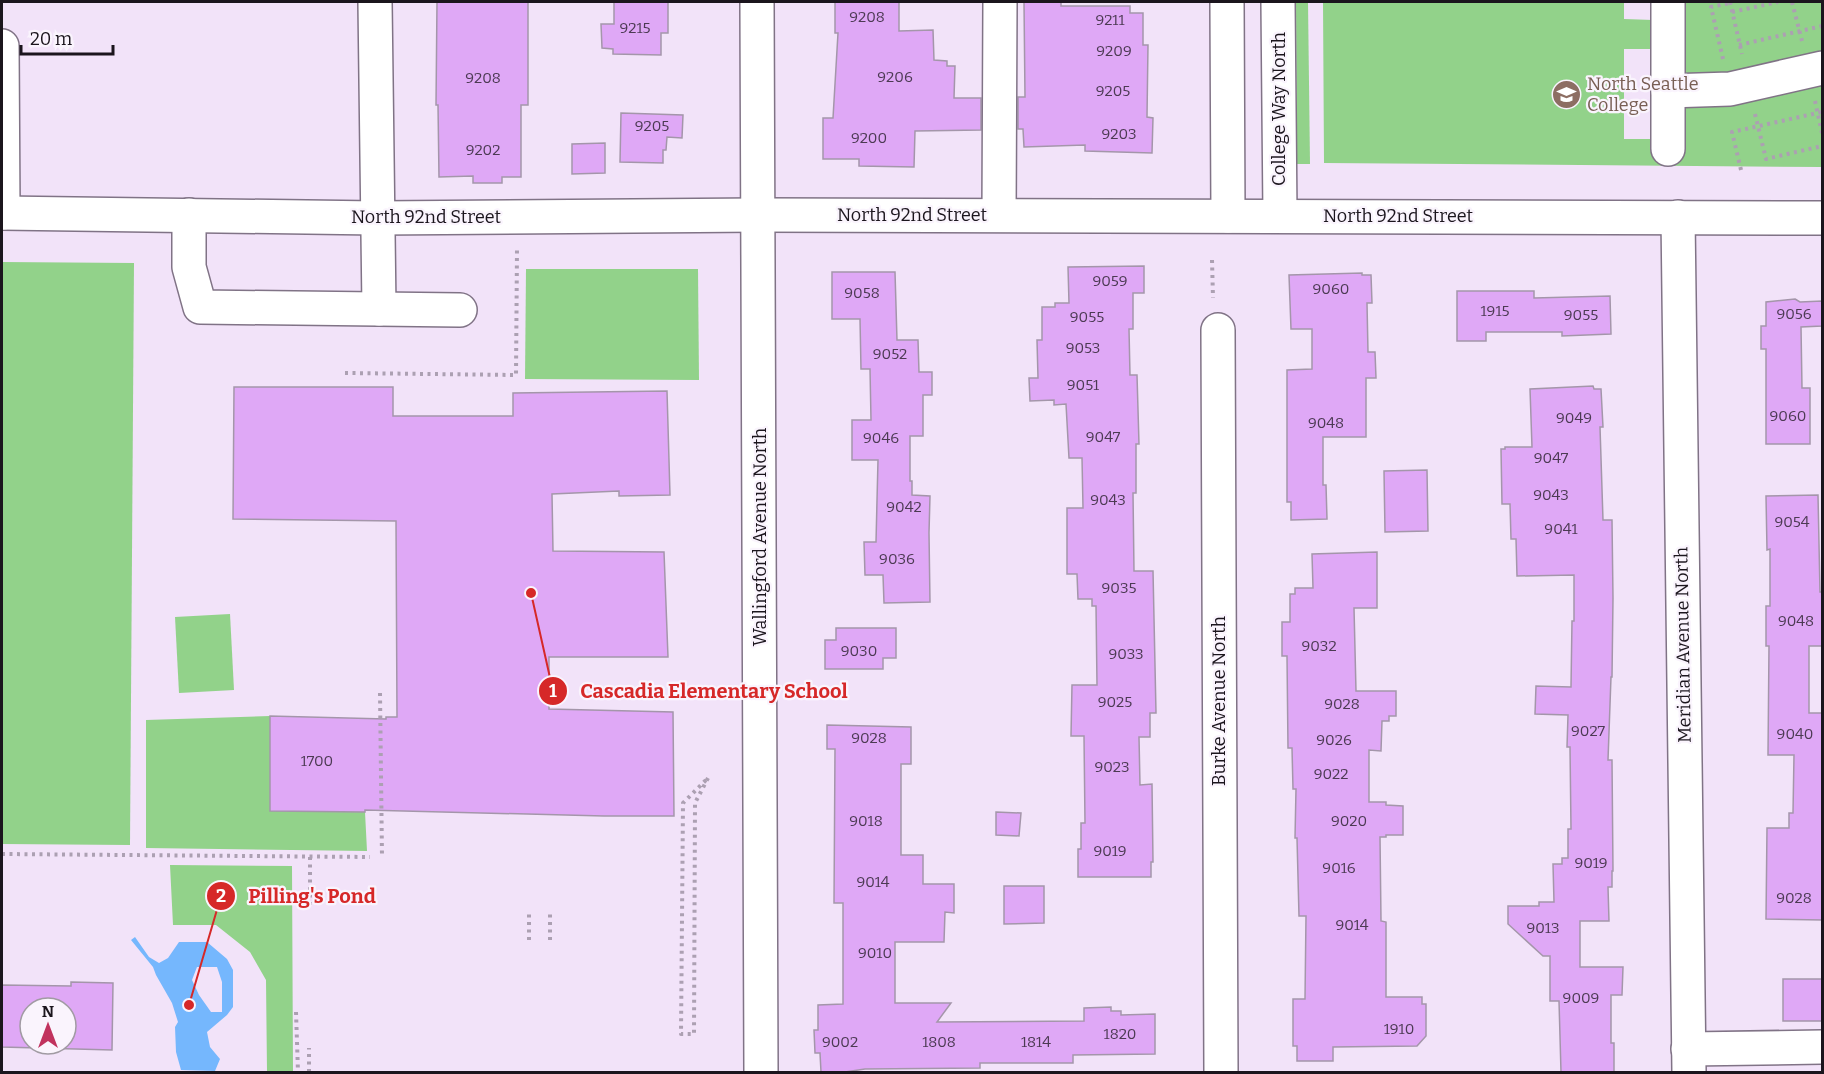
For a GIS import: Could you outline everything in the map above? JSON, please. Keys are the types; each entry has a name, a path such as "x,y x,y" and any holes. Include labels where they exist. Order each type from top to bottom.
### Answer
{"street":[{"path":"365,309 377,218 375,2"},
{"name":"Wallingford Avenue North","path":"757,2 761,1072"},
{"path":"999,215 1000,2"},
{"path":"1227,2 1228,216"},
{"name":"College Way North","path":"1278,2 1280,216"},
{"path":"1668,2 1668,148"},
{"path":"2,46 2,213"},
{"path":"1668,91 1730,89 1822,68"},
{"name":"North 92nd Street","path":"2,213 377,218 759,215 1822,218"},
{"path":"189,215 189,267 200,307 460,310"},
{"name":"Meridian Avenue North","path":"1678,217 1688,1061"},
{"name":"Burke Avenue North","path":"1215,316 1221,1072"},
{"path":"1688,1061 1822,1047"}],"path":[{"path":"1732,12 1778,2"},
{"path":"1730,3 1712,7 1730,89"},
{"path":"1740,45 1822,26"},
{"path":"1741,170 1732,132 1822,112"},
{"path":"345,373 516,375 517,249"},
{"path":"1212,260 1215,316"},
{"path":"380,693 382,858"},
{"path":"708,778 696,803 694,1034 681,1034 682,803 708,778"},
{"path":"2,854 370,857"},
{"path":"310,857 310,906"},
{"path":"529,910 529,940"},
{"path":"550,910 550,940"},
{"path":"296,1012 298,1072"},
{"path":"309,1048 309,1072"}],"green space":[{"path":"1296,2 1308,2 1310,164 1297,164"},
{"name":"North Seattle College","path":"1323,2 1624,2 1624,19 1653,20 1653,49 1624,49 1624,139 1653,139 1653,157 1682,157 1682,2 1822,2 1822,167 1324,163"},
{"path":"2,262 134,263 130,845 2,844"},
{"path":"526,269 698,269 699,380 525,379"},
{"path":"230,614 234,690 179,693 175,617"},
{"path":"270,716 271,811 365,812 367,851 146,848 146,720"},
{"path":"170,865 292,866 293,1072 267,1072 266,980 250,952 216,925 173,925"}],"water":[{"path":"135,937 149,957 159,963 168,958 179,942 207,942 227,959 233,970 233,1007 207,1032 210,1047 220,1059 215,1071 181,1070 176,1052 175,1027 178,1022 172,1003 153,967 131,940","holes":["197,967 217,967 222,982 222,1012 211,1012 192,980"]}],"building":[{"path":"437,2 528,2 528,105 521,105 521,177 502,177 502,183 473,183 473,176 439,177 438,105 436,105"},
{"path":"614,2 668,2 668,33 661,33 661,55 613,54 613,49 602,48 601,24 614,24"},
{"path":"835,2 899,2 899,31 933,30 934,60 947,61 947,66 955,66 954,98 981,98 981,130 915,131 914,167 859,166 859,159 823,159 823,118 833,118 838,33 835,33"},
{"path":"1024,2 1061,2 1061,6 1130,6 1130,13 1143,13 1143,45 1148,45 1147,117 1153,118 1152,153 1085,151 1085,145 1024,147 1023,129 1018,129 1018,97 1025,97"},
{"path":"621,113 683,115 682,138 667,137 666,150 663,150 663,163 620,162"},
{"path":"605,143 605,173 572,174 572,144"},
{"path":"1144,266 1144,293 1133,293 1133,329 1129,329 1130,375 1137,375 1139,444 1136,444 1136,493 1133,493 1134,571 1153,571 1156,713 1150,713 1150,737 1139,737 1140,785 1152,784 1153,862 1151,862 1151,877 1078,877 1081,823 1085,823 1084,736 1071,736 1072,685 1097,685 1096,606 1092,606 1092,599 1078,599 1077,574 1067,574 1067,508 1083,508 1082,458 1069,458 1066,404 1054,405 1054,400 1030,401 1029,378 1038,378 1037,340 1042,340 1042,307 1055,307 1055,303 1069,303 1068,267"},
{"path":"832,272 895,272 897,340 918,340 919,372 932,372 932,395 923,395 923,436 910,436 912,495 930,496 930,602 884,603 883,575 865,575 864,542 876,542 878,460 852,460 852,420 871,420 870,369 861,369 860,319 832,319"},
{"path":"1362,273 1362,275 1371,275 1372,303 1367,303 1368,352 1375,352 1376,378 1366,378 1366,437 1323,437 1323,485 1326,485 1327,519 1291,520 1291,502 1287,502 1287,370 1312,369 1312,329 1291,329 1289,275"},
{"path":"1457,291 1534,291 1534,298 1610,296 1611,334 1562,336 1562,332 1486,332 1486,341 1457,341"},
{"path":"1795,299 1800,302 1822,301 1822,326 1801,327 1802,388 1810,388 1810,444 1766,444 1766,349 1761,349 1761,326 1766,326 1766,302"},
{"path":"1593,386 1594,389 1601,389 1603,520 1612,520 1612,677 1608,760 1612,760 1613,871 1612,887 1608,887 1609,921 1580,921 1580,967 1623,967 1622,995 1611,995 1611,1043 1614,1043 1614,1072 1561,1072 1559,1001 1550,1001 1550,956 1543,956 1508,924 1508,906 1539,906 1539,902 1554,902 1553,864 1562,864 1562,858 1568,858 1568,829 1571,829 1570,747 1567,747 1568,715 1535,714 1536,686 1571,687 1574,575 1517,576 1516,539 1511,539 1510,504 1502,504 1501,449 1532,447 1530,389"},
{"path":"234,387 393,387 393,416 513,416 513,393 667,391 670,495 619,496 619,491 552,494 553,551 664,552 668,657 549,657 549,709 673,712 674,816 365,810 365,812 270,811 270,716 386,719 386,717 397,717 396,521 233,519"},
{"path":"1427,470 1428,531 1385,532 1384,471"},
{"path":"1818,495 1822,646 1809,646 1809,713 1822,713 1822,920 1766,919 1767,828 1789,828 1789,813 1793,813 1794,755 1768,755 1769,646 1766,646 1766,606 1770,606 1770,549 1767,550 1766,496"},
{"path":"1377,552 1377,608 1354,608 1356,691 1396,691 1396,716 1389,716 1389,721 1382,721 1381,751 1369,750 1369,802 1386,802 1386,805 1403,806 1403,835 1380,837 1381,921 1386,922 1386,997 1422,997 1422,1004 1426,1004 1426,1036 1417,1046 1333,1047 1333,1061 1297,1061 1297,1046 1293,1046 1293,999 1305,999 1306,916 1299,916 1297,838 1295,838 1296,789 1293,789 1292,748 1288,748 1287,656 1282,656 1282,622 1290,622 1290,594 1295,594 1295,588 1313,588 1312,554"},
{"path":"836,628 896,628 896,658 883,658 883,669 825,669 825,640 836,640"},
{"path":"827,725 911,727 911,764 901,764 901,855 923,855 923,884 954,884 954,913 945,912 944,942 895,942 895,1003 951,1003 937,1022 1084,1021 1084,1008 1111,1007 1111,1011 1121,1011 1121,1015 1155,1014 1155,1054 1073,1055 1073,1063 980,1063 980,1068 865,1069 821,1072 820,1053 815,1053 814,1030 818,1030 818,1005 843,1004 843,903 834,903 835,749 827,749"},
{"path":"996,812 1021,813 1019,836 996,835"},
{"path":"1004,886 1044,886 1044,923 1004,924"},
{"path":"1783,979 1822,979 1822,1021 1783,1021"},
{"path":"71,982 113,983 112,1050 78,1049 78,996 18,996 18,1047 2,1047 2,985 71,986"}],"place":[{"name":"North Seattle College","path":"1566,94"},
{"name":"Cascadia Elementary School","path":"531,593"},
{"name":"Pilling's Pond","path":"189,1005"}]}
